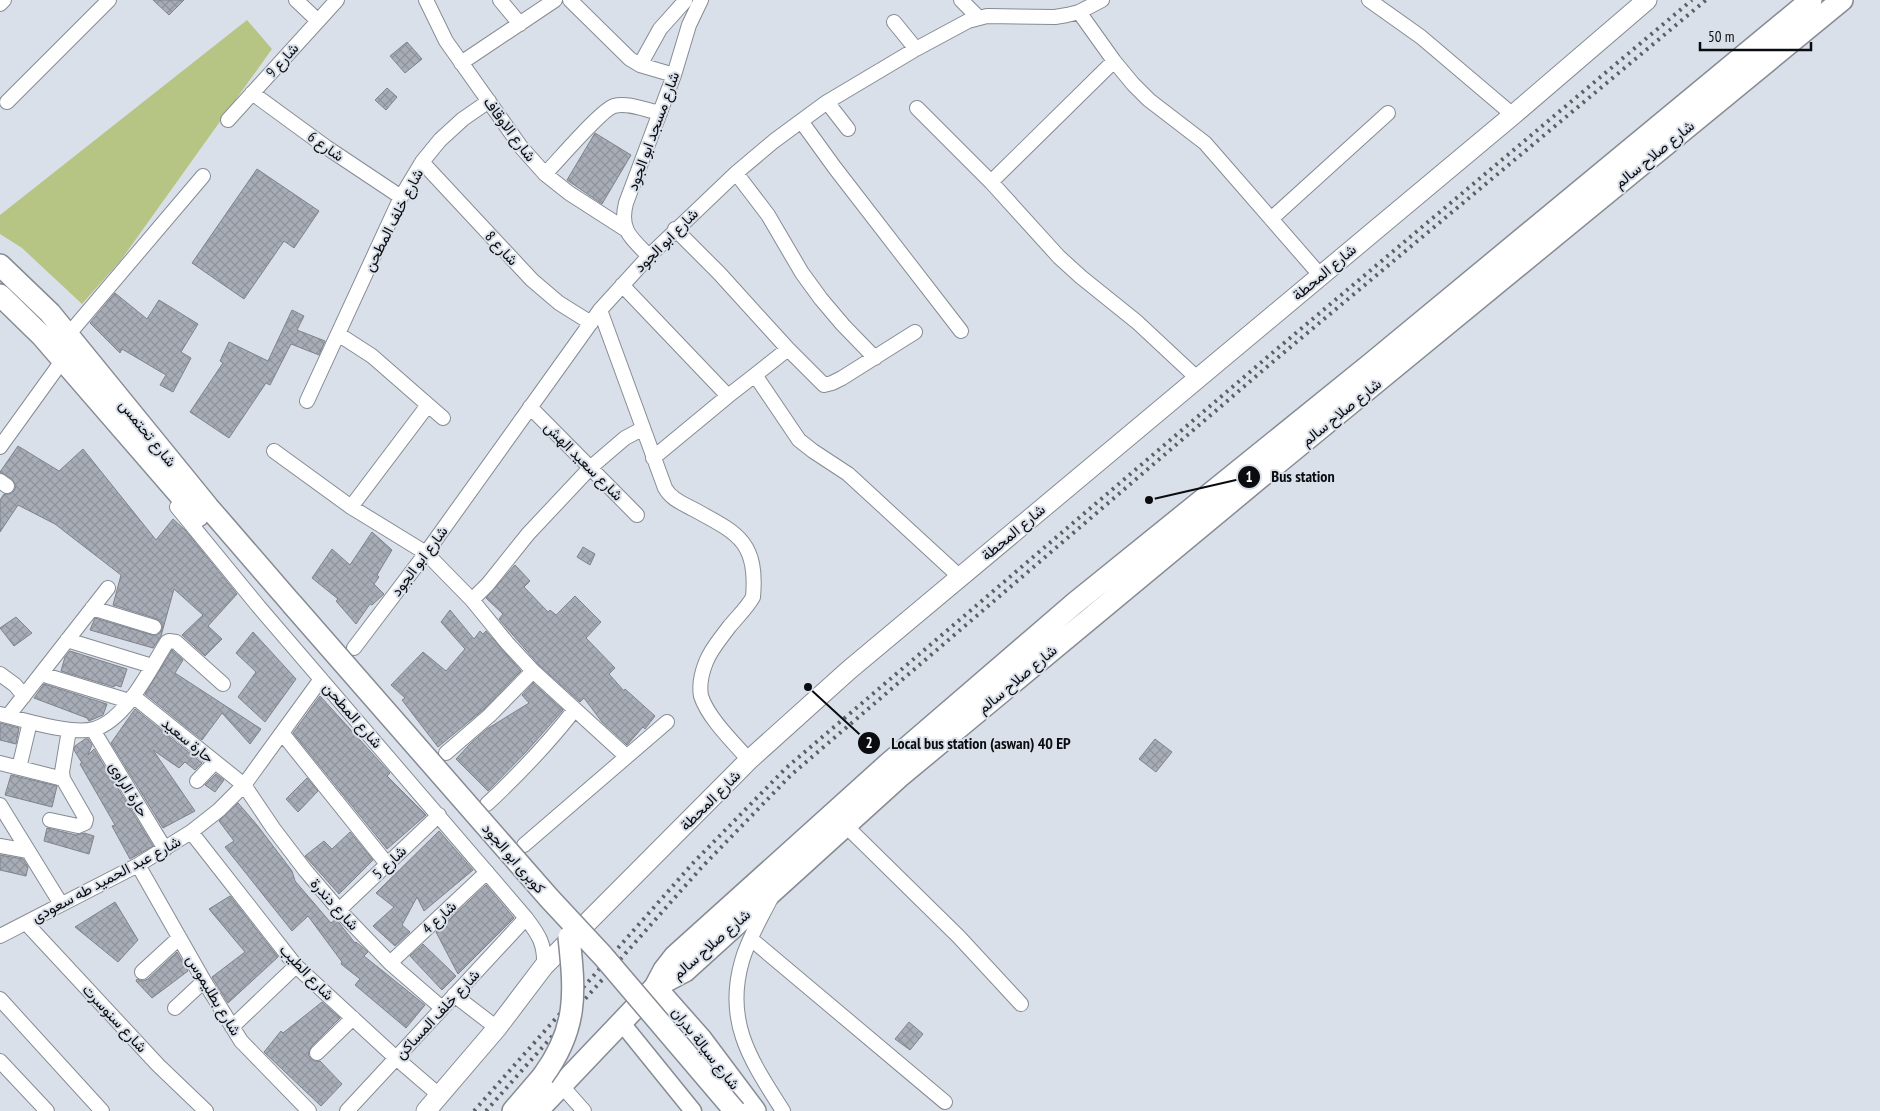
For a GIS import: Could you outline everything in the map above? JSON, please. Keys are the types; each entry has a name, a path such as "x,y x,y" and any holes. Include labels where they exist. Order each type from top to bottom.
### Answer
{"main road":[{"name":"شارع المحطة","path":"426,1111 497,1028 544,966 749,760 849,670 1513,115 1647,0"},
{"name":"شارع صلاح سالم","path":"656,987 664,970 675,956 720,914 888,764 1068,610 1380,357 1811,0"},
{"name":"شارع صلاح سالم","path":"656,987 685,970 899,777 1257,480 1842,0"},
{"name":"شارع تحتمس","path":"3,274 30,293 68,335 288,609"},
{"name":"شارع تحتمس","path":"0,295 42,336 154,466 288,609"},
{"name":"كوبرى ابو الجود","path":"288,609 396,745 569,937 718,1111"},
{"name":"كوبرى ابو الجود","path":"288,609 604,956 735,1111"},
{"path":"538,1111 552,1080 554,1060 570,1022 574,981 569,937"},
{"path":"513,1111 620,1022 656,987"},
{"name":"شارع سيالة بدران","path":"656,987 701,1039 755,1111"}],"street":[{"path":"0,4 4,0"},
{"path":"6,102 109,0"},
{"path":"296,0 317,20"},
{"name":"شارع 9","path":"228,120 337,0"},
{"name":"شارع الاوقاف","path":"426,0 446,40 521,147 546,174 569,193 625,229"},
{"path":"500,0 520,24"},
{"path":"461,63 555,0"},
{"path":"570,0 620,50 640,65 674,75"},
{"path":"961,0 978,17"},
{"name":"شارع ابو الجود","path":"354,648 426,553 600,310 649,256 736,173 827,102 916,49 968,21 978,17 1054,17 1079,12 1102,0"},
{"path":"1369,0 1421,37 1513,115"},
{"path":"640,65 660,29 691,3"},
{"name":"شارع مسجد ابو الجود","path":"625,229 623,216 626,203 674,75 691,3"},
{"path":"1079,12 1114,61 1149,100 1205,143 1320,276"},
{"path":"894,22 916,49"},
{"path":"991,182 1114,61"},
{"name":"شارع 6","path":"252,93 326,147 401,197"},
{"name":"شارع خلف المطحن","path":"307,401 401,197 422,162 440,140 463,119 488,101"},
{"path":"827,102 848,129"},
{"path":"546,174 610,107 620,105 660,113"},
{"path":"917,108 991,182 1081,278 1136,322 1197,378"},
{"path":"1272,219 1388,113"},
{"path":"801,121 961,331"},
{"name":"شارع 8","path":"422,162 532,280 559,303 591,323"},
{"path":"736,173 768,215 790,253 821,299 875,358"},
{"path":"68,335 203,176"},
{"path":"625,229 649,256"},
{"path":"675,230 719,273 788,349 824,385 832,383 875,358 915,332"},
{"path":"622,285 728,396"},
{"path":"600,310 652,458 668,494 724,526 745,544 750,553 753,565 753,597 706,660 700,686 704,704 729,738 749,760"},
{"path":"338,334 372,356 443,418"},
{"path":"652,458 788,349"},
{"path":"0,447 62,361"},
{"path":"755,375 799,440 812,451 848,474 960,577"},
{"path":"351,507 428,405"},
{"name":"شارع سعيد الهش","path":"530,407 637,515"},
{"path":"472,600 488,584 528,534 590,468 618,443 642,429"},
{"path":"274,451 351,507 426,553 472,600 533,671 626,756"},
{"name":"شارع المطحن","path":"154,466 161,488 259,607 538,933 544,951 544,966"},
{"path":"4,715 24,696 108,588"},
{"path":"92,608 154,627"},
{"path":"68,640 152,666"},
{"path":"4,715 69,730 93,730 113,719 131,699 166,642 173,640 224,684"},
{"path":"446,753 490,715 533,671"},
{"path":"0,674 15,685 24,696"},
{"path":"41,674 131,699"},
{"name":"شارع عبد الحميد طه سعودى","path":"0,936 138,865 191,832 219,810 244,784 321,679"},
{"name":"حارة سعيد","path":"131,699 244,784"},
{"path":"487,804 555,736 575,709"},
{"path":"19,768 30,722"},
{"path":"524,845 667,722"},
{"path":"50,820 78,826 85,823 86,819 63,779 62,765 69,730"},
{"name":"حارة الراوى","path":"93,730 165,849"},
{"path":"282,733 388,864"},
{"path":"197,781 215,762"},
{"path":"0,763 63,779"},
{"name":"شارع دندرة","path":"244,784 273,828 339,910 390,963 442,1008"},
{"path":"0,805 61,904"},
{"name":"شارع 5","path":"339,910 438,815"},
{"path":"845,825 959,937 1021,1004"},
{"name":"شارع الطيب","path":"191,832 296,966 396,1058 440,1095"},
{"path":"0,846 28,851"},
{"name":"شارع بطليموس","path":"138,865 204,981 241,1041 310,1111"},
{"name":"شارع 4","path":"390,963 487,872"},
{"name":"شارع سيالة بدران","path":"777,886 742,960 737,983 736,1006 739,1028 750,1057 783,1111"},
{"name":"شارع خلف المساكن","path":"347,1111 526,918"},
{"name":"شارع سنوسرت","path":"26,922 158,1065 206,1111"},
{"path":"142,972 179,938"},
{"path":"751,939 945,1102"},
{"path":"232,1027 296,966"},
{"path":"175,1008 204,981"},
{"path":"454,996 497,1028"},
{"path":"0,999 102,1111"},
{"path":"317,1053 353,1018"},
{"path":"620,1022 693,1111"},
{"path":"0,1060 47,1111"},
{"path":"552,1080 584,1111"}],"green space":[{"path":"247,20 272,49 121,260 82,304 22,248 0,234 0,215"}],"building":[{"path":"153,0 184,0 169,15"},
{"path":"407,42 422,59 405,73 390,56"},
{"path":"387,88 397,97 386,110 375,100"},
{"path":"595,133 631,155 602,204 567,180"},
{"path":"257,169 319,211 294,248 284,241 244,299 192,263"},
{"path":"115,293 147,319 159,300 198,324 181,352 191,358 173,392 160,385 166,375 122,349 120,353 90,323"},
{"path":"292,310 304,316 297,330 325,341 319,355 291,344 270,385 266,383 229,438 190,412 223,363 220,361 229,342 268,361"},
{"path":"18,446 59,471 83,449 156,540 173,519 185,530 237,594 208,626 222,639 205,656 182,635 203,615 174,589 161,636 153,648 90,630 95,618 152,635 160,633 163,626 157,619 113,605 121,575 55,524 18,505 0,532 0,500 4,494 10,494 14,491 16,486 12,479 0,472"},
{"path":"372,532 392,550 377,575 379,577 374,584 384,594 372,605 370,604 356,624 336,601 338,599 312,578 332,549 350,565"},
{"path":"583,547 595,554 590,565 577,557"},
{"path":"515,565 530,581 524,587 548,612 550,610 556,615 575,596 601,622 586,638 615,668 609,674 624,691 625,689 655,716 645,729 643,727 627,745 602,722 584,698 580,702 539,665 499,619 503,614 486,598"},
{"path":"450,610 474,639 480,631 483,634 486,631 521,671 484,709 438,747 402,700 405,698 391,685 423,652 446,671 465,649 441,622"},
{"path":"16,617 32,633 14,646 0,628"},
{"path":"253,632 296,679 265,722 238,697 256,672 236,653"},
{"path":"172,650 183,660 175,673 261,729 250,744 222,713 202,740 145,694"},
{"path":"70,651 127,669 121,687 115,685 114,687 61,671 65,657"},
{"path":"533,683 563,710 488,791 456,759 487,729 529,703 522,695"},
{"path":"44,684 107,704 103,715 89,721 87,718 34,698"},
{"path":"320,696 390,773 387,776 426,815 387,849 293,733"},
{"path":"135,709 202,763 195,770 185,762 179,768 153,750 195,811 163,828 111,743"},
{"path":"0,723 19,728 16,744 0,740"},
{"path":"88,739 92,745 88,755 94,749 153,846 130,859 112,826 115,825 74,750 75,746"},
{"path":"1155,739 1172,752 1156,772 1139,759"},
{"path":"216,774 224,780 215,792 205,785"},
{"path":"11,775 57,786 52,807 5,795"},
{"path":"307,778 318,791 298,812 286,799"},
{"path":"238,803 292,871 295,881 331,923 336,919 355,943 368,952 364,956 425,1005 406,1028 355,985 360,979 341,964 342,962 308,916 292,931 225,847 234,841 219,821"},
{"path":"47,828 76,835 84,833 94,836 89,854 44,841"},
{"path":"439,831 473,870 424,911 417,897 402,925 410,932 395,946 373,926 394,907 376,893"},
{"path":"350,832 373,860 339,894 305,856 324,841 332,849"},
{"path":"0,855 23,859 28,867 26,876 0,870"},
{"path":"486,885 514,918 458,974 436,932"},
{"path":"230,896 278,957 228,1003 212,977 245,952 209,909"},
{"path":"115,902 138,940 118,962 75,927"},
{"path":"423,944 456,976 442,990 410,956"},
{"path":"177,952 188,971 152,998 136,981 137,979 143,981 148,979"},
{"path":"322,1002 340,1018 311,1047 308,1055 314,1061 320,1061 342,1084 321,1106 264,1052 281,1031 283,1033"},
{"path":"909,1022 923,1034 910,1050 895,1039"}],"railway":[{"path":"474,1111 694,862 786,768 1271,354 1692,0"},
{"path":"486,1111 701,868 791,775 1275,360 1706,0"}],"place":[{"name":"Bus station","path":"1149,500"},
{"name":"Local bus station (aswan) 40 EP","path":"808,687"}]}
